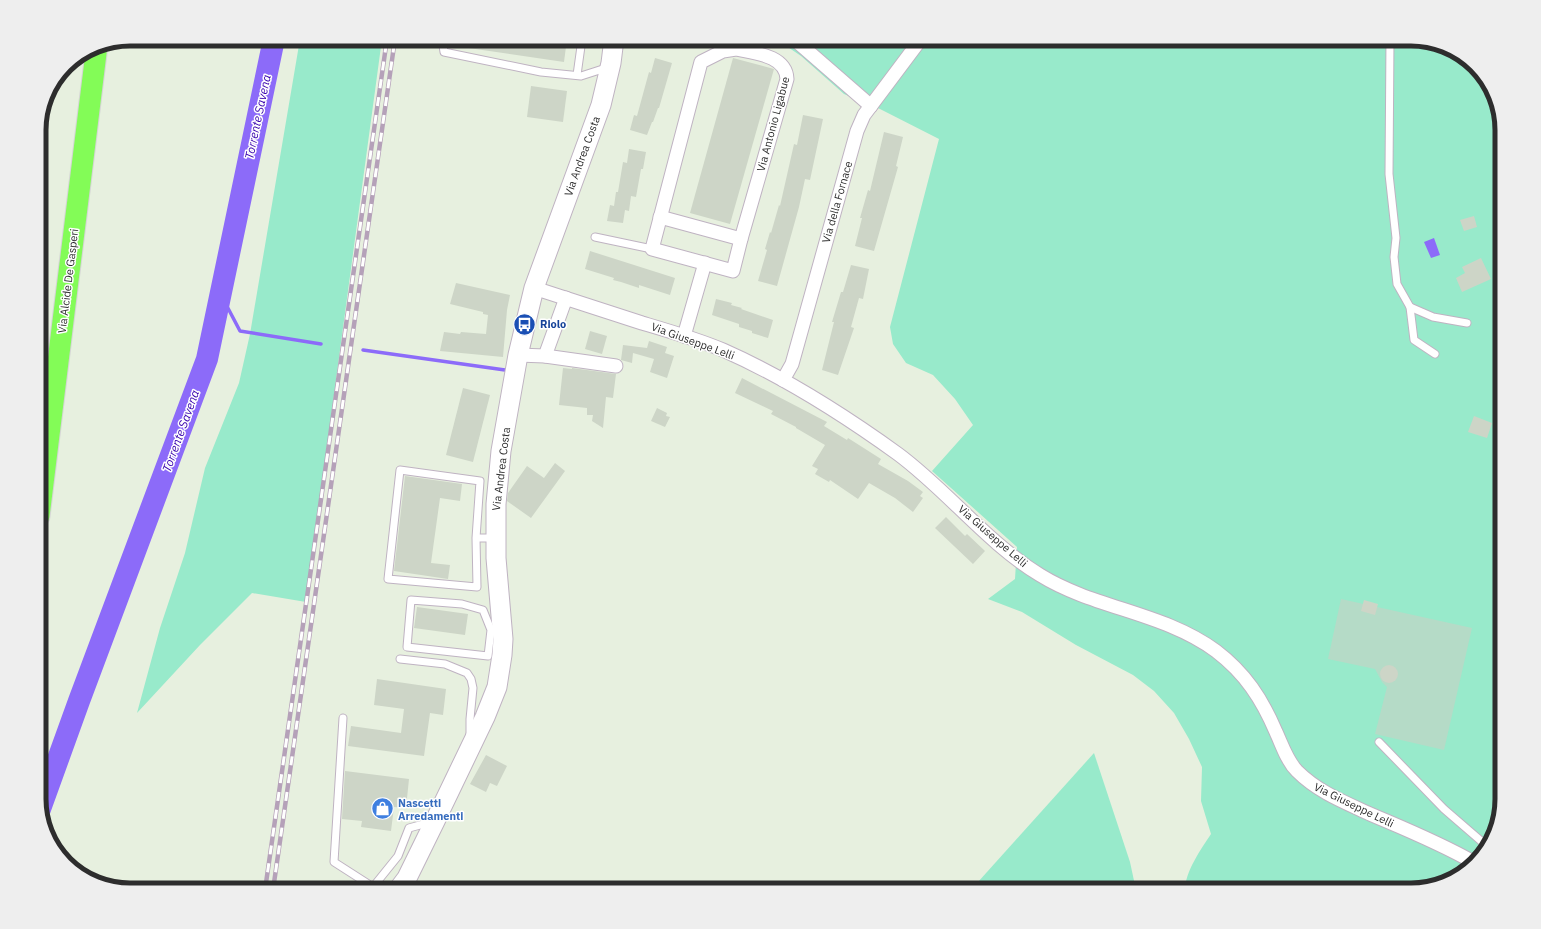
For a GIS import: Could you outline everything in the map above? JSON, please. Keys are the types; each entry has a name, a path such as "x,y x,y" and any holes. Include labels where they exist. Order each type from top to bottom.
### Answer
{"main road":[{"name":"Via Andrea Costa","path":"403,883 471,747 497,687 502,655 497,628 496,504 499,472 518,355 534,288 600,105 610,67 613,46"},
{"name":"Via Alcide De Gasperi","path":"46,459 96,53"}],"street":[{"path":"802,46 871,106"},
{"name":"Via della Fornace","path":"783,380 792,364 857,131 864,116 916,46"},
{"name":"Via Antonio Ligabue","path":"736,49 770,57 782,64 787,71 787,79 741,239 733,271 652,249 701,62 723,51 736,49"},
{"path":"660,217 741,239"},
{"path":"684,336 705,263"},
{"name":"Via Giuseppe Lelli","path":"534,288 684,336 722,350 783,380 900,455 1006,550 1024,565 1041,576 1074,592 1150,617 1182,630 1219,653 1252,687 1266,710 1284,752 1294,769 1309,782 1341,801 1453,851 1468,860"},
{"path":"545,356 566,298"},
{"path":"518,355 545,356 616,366"}],"lane":[{"path":"443,46 444,52 541,72 581,76 610,67"},
{"path":"577,75 581,46"},
{"path":"1390,46 1389,174 1396,238 1394,257 1397,284 1410,307 1414,340 1435,354"},
{"path":"595,237 652,249"},
{"path":"1410,307 1433,317 1467,323"},
{"path":"400,470 480,481 476,538 477,587 388,579 400,470"},
{"path":"476,538 496,538"},
{"path":"411,600 462,604 483,610 497,628 488,656 407,647 411,600"},
{"path":"400,659 445,664 467,673 471,679 473,688 470,719 471,747"},
{"path":"343,718 334,862 367,883"},
{"path":"1379,742 1444,809 1483,843"},
{"path":"376,883 398,856 409,828 435,821"}],"green space":[{"path":"299,46 381,46 306,602 252,593 200,645 137,713 160,628 185,553 205,468 239,383 250,334"},
{"path":"786,46 1411,46 1443,52 1462,63 1478,79 1489,98 1495,124 1495,799 1489,831 1478,850 1462,866 1443,877 1411,883 1186,883 1198,854 1211,834 1201,801 1202,767 1189,739 1174,713 1154,691 1133,675 1076,645 1022,612 988,599 1015,579 1017,547 932,471 973,425 955,399 933,375 906,363 893,344 890,327 939,139 880,109 844,94 801,56"},
{"path":"1341,599 1472,628 1444,750 1375,734 1387,687 1382,682 1375,669 1328,659"},
{"path":"1094,753 1130,862 1134,883 978,882"}],"shaded area":[{"path":"1434,238 1440,255 1431,258 1424,242"}],"building":[{"path":"455,46 566,46 564,62"},
{"path":"655,58 672,63 659,108 647,135 630,130 634,115 637,116 649,72 651,73"},
{"path":"733,58 774,69 730,224 690,213"},
{"path":"531,86 567,91 563,122 527,117"},
{"path":"803,115 823,119 810,180 805,179 799,207 777,286 758,281 767,250 765,249 779,205 780,206 794,144 797,145"},
{"path":"884,132 903,137 896,166 898,167 874,251 855,246 862,218 860,218 868,190 870,191"},
{"path":"629,149 646,152 636,197 631,196 629,211 625,210 623,223 607,221 610,205 614,206 623,162 627,163"},
{"path":"1474,216 1477,227 1464,231 1460,220"},
{"path":"590,251 675,278 670,295 639,285 639,288 585,269"},
{"path":"1481,258 1491,279 1462,292 1456,278 1465,273 1462,267"},
{"path":"851,265 869,269 863,299 859,298 851,327 854,328 838,375 822,370 834,322 832,322"},
{"path":"456,283 510,295 507,310 503,357 440,351 444,332 460,334 461,332 486,334 488,315 483,314 483,312 450,304"},
{"path":"716,299 732,303 731,305 773,320 768,338 739,327 739,324 712,315"},
{"path":"590,331 607,336 602,354 585,349"},
{"path":"649,341 667,347 665,353 674,356 667,378 650,372 654,359 633,353 632,363 621,360 623,345 647,348"},
{"path":"563,368 616,374 613,398 606,397 603,428 592,421 593,415 587,415 587,408 559,405"},
{"path":"742,378 827,422 824,426 847,440 848,438 881,459 878,464 908,481 923,492 920,496 923,498 913,512 895,498 869,483 858,499 830,480 829,482 815,474 818,469 812,466 825,445 771,414 773,411 735,393"},
{"path":"463,388 490,395 473,462 446,455"},
{"path":"657,408 667,413 666,416 670,417 665,427 651,421"},
{"path":"1474,416 1492,423 1487,438 1468,432"},
{"path":"555,463 565,471 531,518 507,501 508,493 527,466 544,478"},
{"path":"405,476 462,484 460,501 440,498 431,563 450,565 448,579 394,571"},
{"path":"946,517 965,536 967,534 985,551 973,564 935,528"},
{"path":"1364,600 1378,604 1375,615 1361,611"},
{"path":"417,607 468,614 465,635 414,628"},
{"path":"1385,665 1393,665 1398,670 1396,681 1393,683 1385,683 1380,678 1380,670"},
{"path":"377,679 446,689 443,715 430,713 424,756 348,746 351,726 401,733 404,709 374,705"},
{"path":"486,755 507,766 497,786 490,783 486,792 470,784"},
{"path":"345,771 409,779 406,808 394,807 391,831 361,827 362,821 342,819"}],"waterway":[{"name":"Torrente Savena","path":"46,792 207,359 273,46"},
{"path":"220,293 240,331 321,344"},
{"path":"363,350 505,370"}],"railway":[{"path":"266,883 386,46"},
{"path":"274,883 394,46"}],"place":[{"name":"Riolo","path":"525,324"},
{"name":"Nascetti Arredamenti","path":"383,809"}]}
